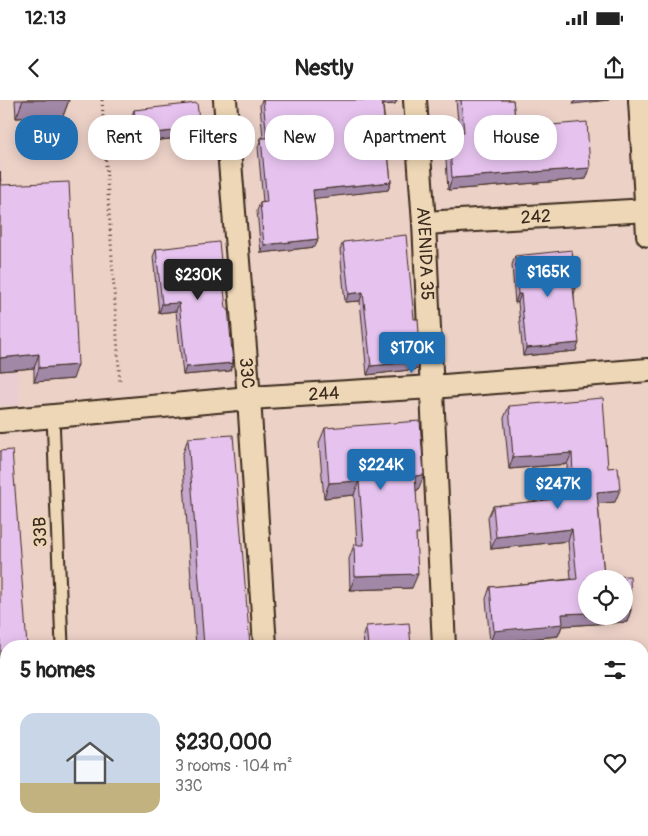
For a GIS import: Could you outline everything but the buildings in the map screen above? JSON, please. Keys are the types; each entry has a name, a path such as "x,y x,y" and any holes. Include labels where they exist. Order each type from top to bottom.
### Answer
{"street":[{"name":"33C","path":"225,100 249,398 265,640"},
{"name":"AVENIDA 35","path":"415,100 424,223 444,640"},
{"path":"640,100 648,235"},
{"name":"242","path":"424,223 648,210"},
{"name":"244","path":"0,421 249,398 432,387 648,370"}],"lane":[{"name":"33B","path":"53,416 62,640"}],"path":[{"path":"102,100 122,410"}],"shaded area":[{"path":"0,162 20,404 0,406"}]}
